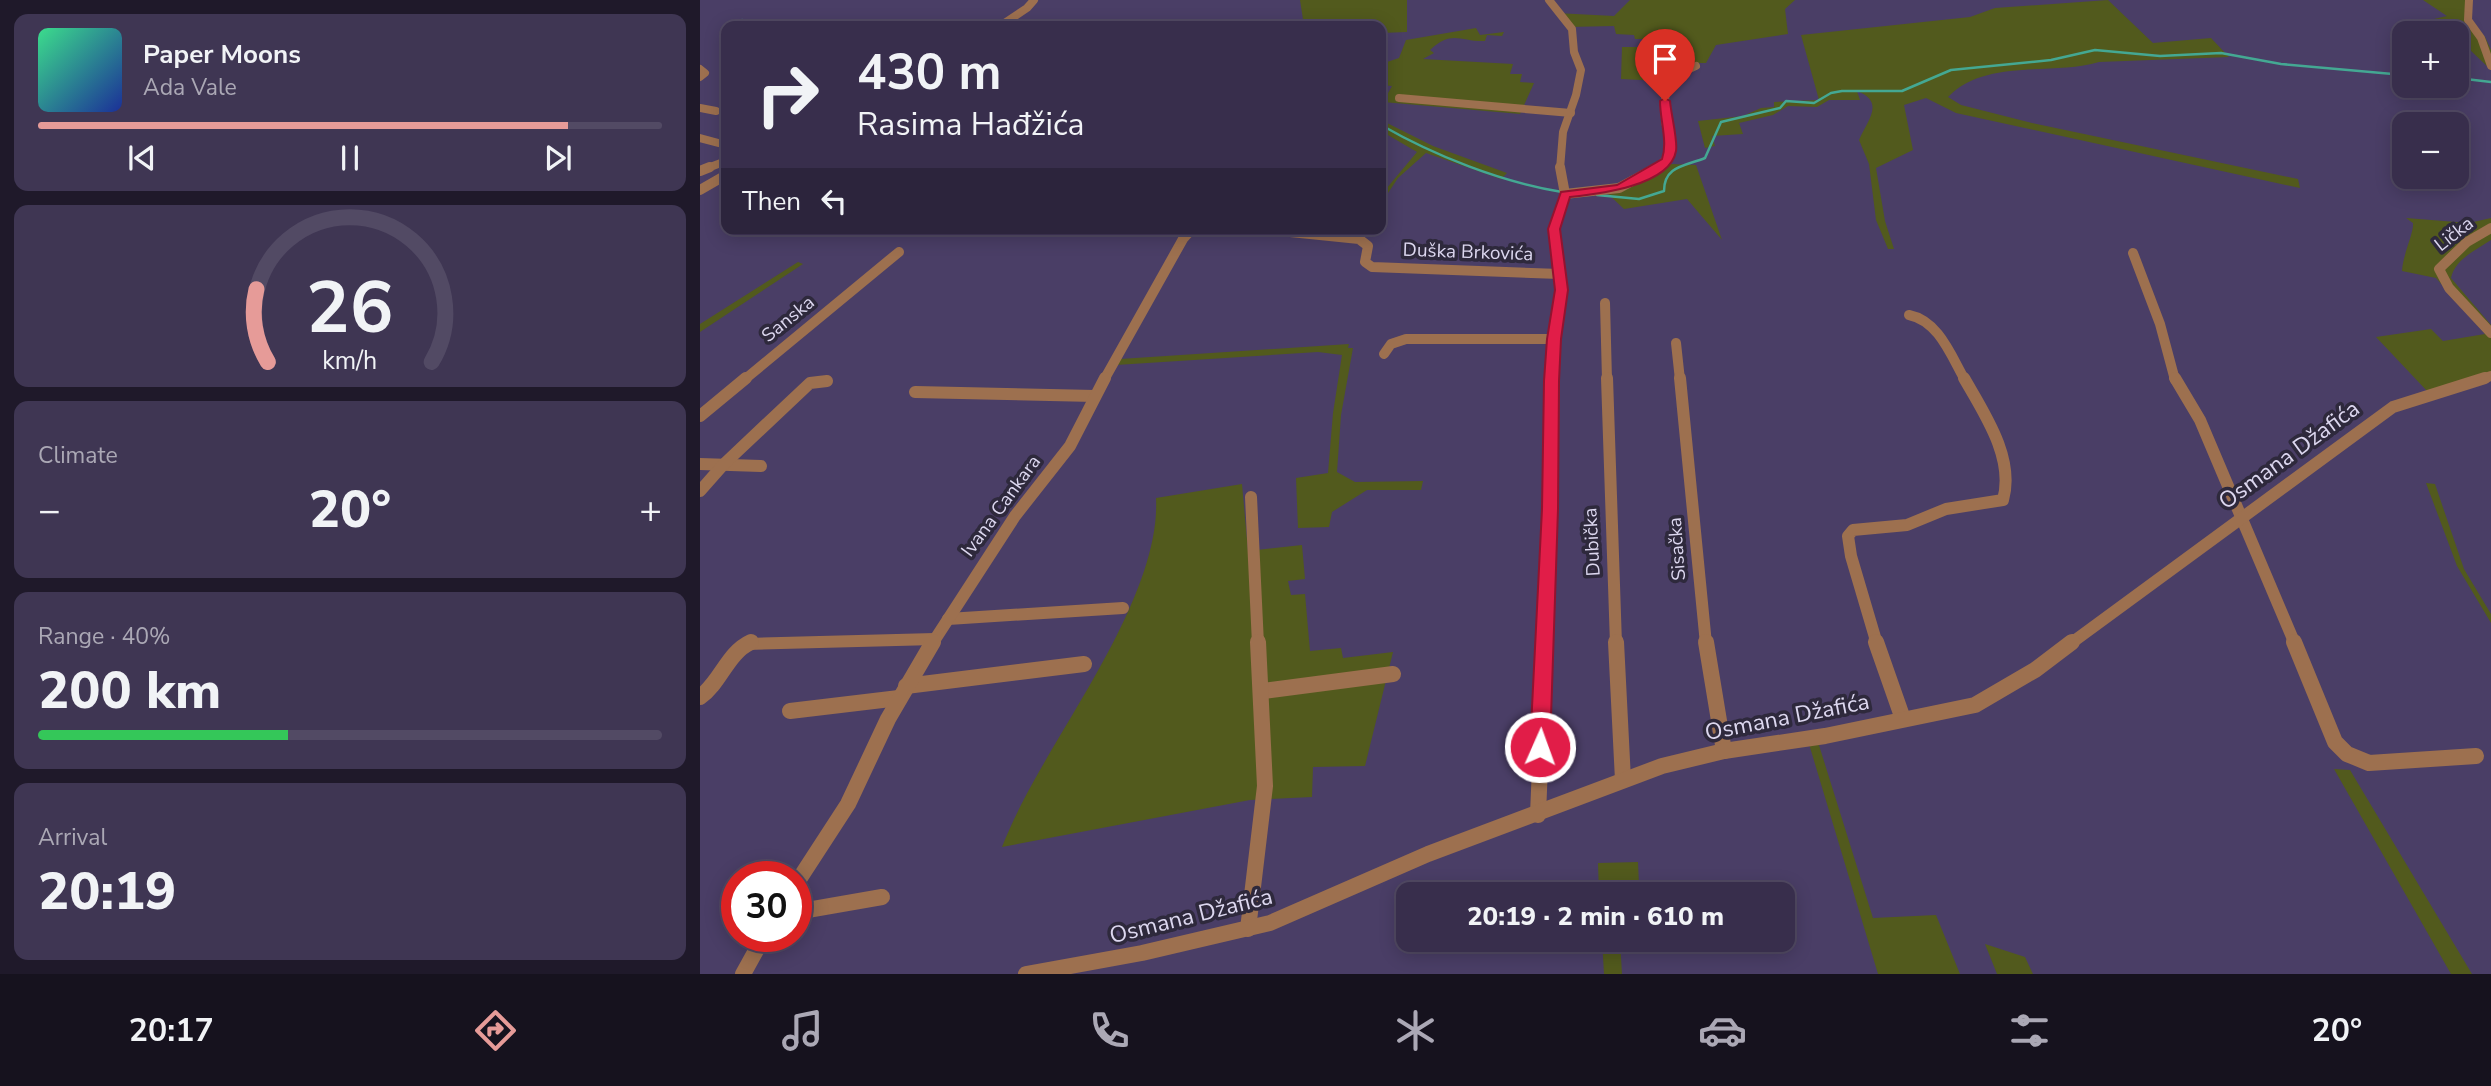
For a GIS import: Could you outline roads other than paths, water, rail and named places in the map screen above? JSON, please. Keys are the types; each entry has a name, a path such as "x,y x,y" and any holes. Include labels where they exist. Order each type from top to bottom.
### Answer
{"street":[{"path":"1008,21 1034,0"},
{"name":"Duška Brkovića","path":"1538,815 1554,339 1562,290 1554,229 1564,190 1560,154 1563,132 1571,113 1581,70 1574,52 1572,29 1549,0"},
{"path":"2469,0 2468,20 2481,38 2491,66"},
{"path":"1564,190 1583,193 1619,188 1643,177 1667,161 1671,148 1665,118 1666,80 1696,66"},
{"path":"700,69 705,73 700,77"},
{"path":"1399,98 1571,113"},
{"path":"700,108 716,111"},
{"path":"700,138 721,142"},
{"path":"700,172 721,163"},
{"path":"700,190 721,178"},
{"name":"Lička","path":"2491,228 2467,242 2439,270 2442,280 2491,333"},
{"name":"Ivana Cankara","path":"811,861 848,804 903,692 935,639 1015,516 1070,446 1095,396 1187,235"},
{"name":"Duška Brkovića","path":"1319,235 1359,239 1368,246 1367,265 1374,267 1560,274"},
{"name":"Sanska","path":"700,416 899,252"},
{"path":"2133,253 2160,324 2175,379 2200,420 2243,516 2325,723 2341,750 2369,763 2476,756"},
{"name":"Dubička","path":"1605,303 1610,520 1623,780"},
{"path":"1903,719 1872,631 1848,536 1853,530 1860,528 1907,525 1946,509 1996,503 2007,494 2008,485 1993,434 1973,391 1936,332 1922,319 1909,315"},
{"path":"1384,354 1391,344 1406,339 1554,339"},
{"name":"Sisačka","path":"1676,344 1689,456 1703,633 1709,682 1724,751"},
{"name":"Osmana Džafića","path":"1026,974 1142,953 1248,929 1308,908 1428,854 1538,815 1662,766 1724,751 1825,736 1975,705 2003,691 2393,407 2491,376"},
{"path":"700,491 723,465 810,383 827,381"},
{"path":"915,392 1095,396"},
{"path":"700,464 761,466"},
{"path":"1248,929 1265,786 1263,691 1251,497"},
{"path":"948,619 1123,608"},
{"path":"700,697 719,681 736,650 751,642 935,639"},
{"path":"790,711 1084,664"},
{"path":"1263,691 1393,674"},
{"path":"812,909 882,897"},
{"path":"743,974 755,952"}],"waterway":[{"path":"1597,195 1639,199 1664,191 1665,183 1672,172 1683,165 1705,158 1721,122 1780,108 1786,101 1814,103 1831,93 1842,91 1902,91 1951,70 2051,60 2095,50 2160,56 2221,53 2281,64 2392,74"},
{"path":"2469,79 2491,82"},
{"path":"1386,128 1423,147 1492,175 1562,192"}]}
